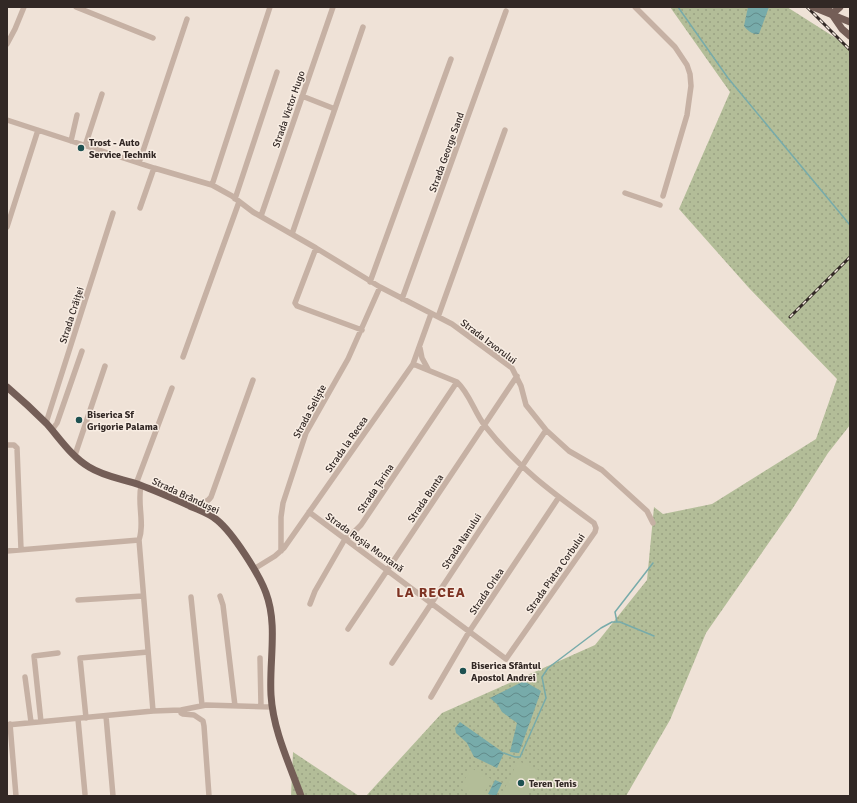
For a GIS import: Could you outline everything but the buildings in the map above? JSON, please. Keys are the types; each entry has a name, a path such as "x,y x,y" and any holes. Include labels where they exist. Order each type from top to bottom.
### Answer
{"main road":[{"path":"813,7 850,22"},
{"path":"827,7 842,29 850,36"},
{"path":"832,14 840,7"},
{"name":"Strada Brândușei","path":"7,387 30,407 82,462 96,471 139,485 209,515 222,524 240,548 254,569 266,593 271,617 272,633 272,706 278,731 301,796"}],"street":[{"path":"7,44 24,7"},
{"path":"76,7 153,38"},
{"path":"212,185 270,7"},
{"name":"Strada Victor Hugo","path":"261,216 333,7"},
{"path":"635,7 676,47 687,65 690,74 691,86 687,115 663,196"},
{"name":"Strada George Sand","path":"402,299 506,11"},
{"path":"139,163 187,20"},
{"path":"292,234 363,27"},
{"path":"370,282 451,59"},
{"path":"182,357 237,201 277,72"},
{"path":"85,146 102,94"},
{"path":"302,96 335,109"},
{"path":"71,141 77,115"},
{"name":"Strada Izvorului","path":"7,120 154,168 212,185 370,282 452,324 512,368 521,386 526,405 546,430 569,451 602,470 647,511 653,523"},
{"path":"7,227 38,130"},
{"path":"438,317 505,130"},
{"path":"140,208 154,168"},
{"path":"625,193 660,204"},
{"name":"Strada Crăiței","path":"46,423 113,213"},
{"path":"316,248 295,303 296,306 362,330"},
{"name":"Strada Seliște","path":"281,551 281,517 283,503 302,443 306,433 348,359 380,287"},
{"name":"Strada la Recea","path":"254,569 281,551 413,364 431,314"},
{"path":"420,344 422,358 430,371"},
{"path":"52,430 57,423 82,351"},
{"path":"413,364 457,382"},
{"path":"75,455 105,366"},
{"name":"Strada Bunta","path":"348,629 517,376"},
{"path":"187,505 205,502 211,497 253,380"},
{"name":"Strada Piatra Corbului","path":"457,382 462,387 484,425 521,467 559,498 594,523 596,528 595,532 506,659"},
{"name":"Strada Țarina","path":"310,604 315,591 345,539 361,525 457,382"},
{"path":"153,711 138,540 141,533 139,485 172,388"},
{"name":"Strada Nanului","path":"392,663 546,430"},
{"path":"7,445 14,445 17,448 21,549"},
{"name":"Strada Orlea","path":"431,697 469,632 559,498"},
{"name":"Strada Roșia Montană","path":"309,512 506,659"},
{"path":"7,551 138,540"},
{"path":"78,600 143,596"},
{"path":"220,596 223,605 235,706"},
{"path":"191,597 202,705"},
{"path":"86,718 80,658 148,652"},
{"path":"41,722 34,656 58,654"},
{"path":"260,658 262,706"},
{"path":"25,677 31,722"},
{"path":"16,796 8,724 78,719 153,711 181,710 212,704 235,706 272,706"},
{"path":"181,710 181,714 194,715 203,721 209,796"},
{"path":"106,716 113,796"},
{"path":"78,719 85,794"}],"green space":[{"path":"670,7 787,7 850,47 850,425 828,453 791,511 706,633 670,720 626,796 366,796 442,713 595,645 647,580 654,507 663,514 712,504 816,439 837,379 749,288 679,209 730,92"},
{"path":"293,752 359,796 291,796"},
{"name":"Teren Tenis","path":"518,761 539,770 528,796 501,796"},
{"path":"471,768 491,779 483,796 474,796 460,788"}],"water":[{"path":"748,7 769,7 759,34 755,34 747,30 744,26"},
{"path":"524,681 541,691 519,753 510,752 517,723 502,712 498,705 490,698"},
{"path":"460,722 504,753 497,768 474,757 467,743 456,733 455,728"},
{"path":"495,780 502,783 496,796 488,794"}],"waterway":[{"path":"678,7 728,78 850,225"},
{"path":"617,622 615,612 653,563"},
{"path":"504,753 515,757 520,757 546,698 542,677 548,668 601,628 612,622 620,622 654,636"}],"railway":[{"path":"807,7 850,50"},
{"path":"790,317 850,257"}],"place":[{"name":"Trost - Auto Service Technik","path":"81,148"},
{"name":"Biserica Sf Grigorie Palama","path":"79,420"},
{"name":"Biserica Sfântul Apostol Andrei","path":"463,671"},
{"name":"Teren Tenis","path":"521,783"}],"district":[{"name":"LA RECEA","path":"431,592"}]}
